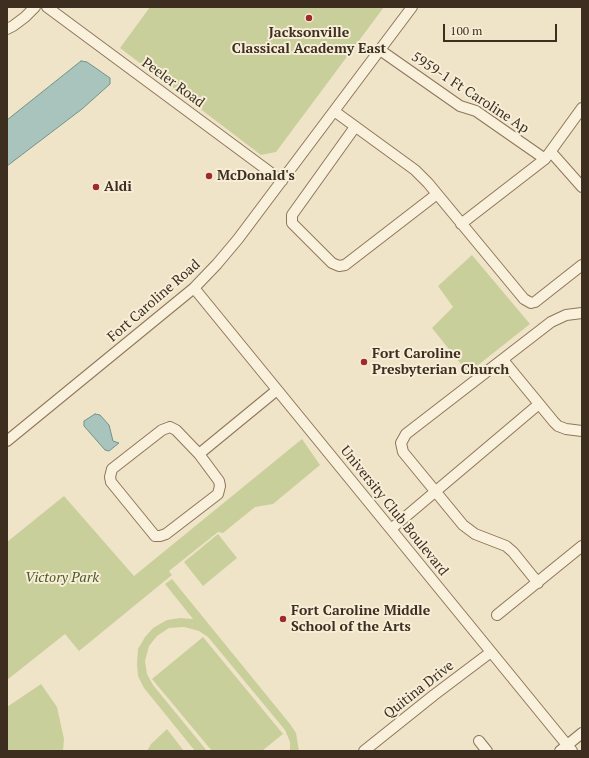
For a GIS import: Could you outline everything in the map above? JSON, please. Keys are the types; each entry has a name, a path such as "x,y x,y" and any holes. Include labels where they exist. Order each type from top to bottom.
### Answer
{"street":[{"path":"7,30 25,17 35,7"},
{"name":"Peeler Road","path":"47,7 282,181"},
{"name":"Fort Caroline Road","path":"7,441 194,288 238,239 412,7"},
{"name":"5959-1 Ft Caroline Ap","path":"380,50 460,106 476,111 548,155 582,187"},
{"path":"461,224 548,155 582,108"},
{"path":"334,111 415,170 428,183 524,299 531,302 536,302 582,265"},
{"path":"355,127 292,215 292,223 332,263 339,266 345,265 437,194"},
{"name":"University Club Boulevard","path":"194,288 491,652 566,749"},
{"path":"538,583 513,552 506,546 475,534 463,525 403,452 401,443 406,434 556,319 570,314 582,313"},
{"path":"503,360 558,426 566,429 582,431"},
{"path":"199,454 277,390"},
{"path":"391,529 539,404"},
{"path":"170,428 176,430 199,454 220,481 218,494 166,534 155,536 111,482 110,477 112,469 162,430 170,428"},
{"path":"497,615 582,546"},
{"name":"Quitina Drive","path":"364,751 491,652"},
{"path":"566,749 582,733"},
{"path":"479,741 487,751"}],"green space":[{"path":"150,7 384,7 276,152 261,155 120,48"},
{"path":"472,255 530,324 468,373 432,328 453,307 438,286"},
{"name":"Victory Park","path":"302,439 320,465 273,504 255,507 223,533 218,532 169,571 172,575 79,651 65,634 7,680 7,542 64,496 134,576"},
{"path":"218,534 237,558 203,586 184,562"},
{"path":"172,579 290,724 296,733 299,751 290,751 290,742 285,730 208,637 199,631 184,627 169,628 157,636 149,646 145,661 147,674 153,685 207,751 195,751 144,688 138,676 137,664 138,649 145,637 153,628 167,620 180,618 193,619 165,584"},
{"path":"203,637 283,734 262,751 212,751 152,679"},
{"path":"41,684 57,707 64,739 63,751 7,751 7,707"},
{"path":"167,729 184,751 147,751 151,744"}],"water":[{"path":"81,61 87,62 110,78 110,84 82,109 7,166 7,120"},
{"path":"95,414 100,415 109,425 113,441 119,443 109,451 105,450 84,426 84,421"}],"place":[{"name":"Jacksonville Classical Academy East","path":"309,18"},
{"name":"McDonald's","path":"209,176"},
{"name":"Aldi","path":"96,187"},
{"name":"Fort Caroline Presbyterian Church","path":"364,362"},
{"name":"Fort Caroline Middle School of the Arts","path":"283,619"}]}
